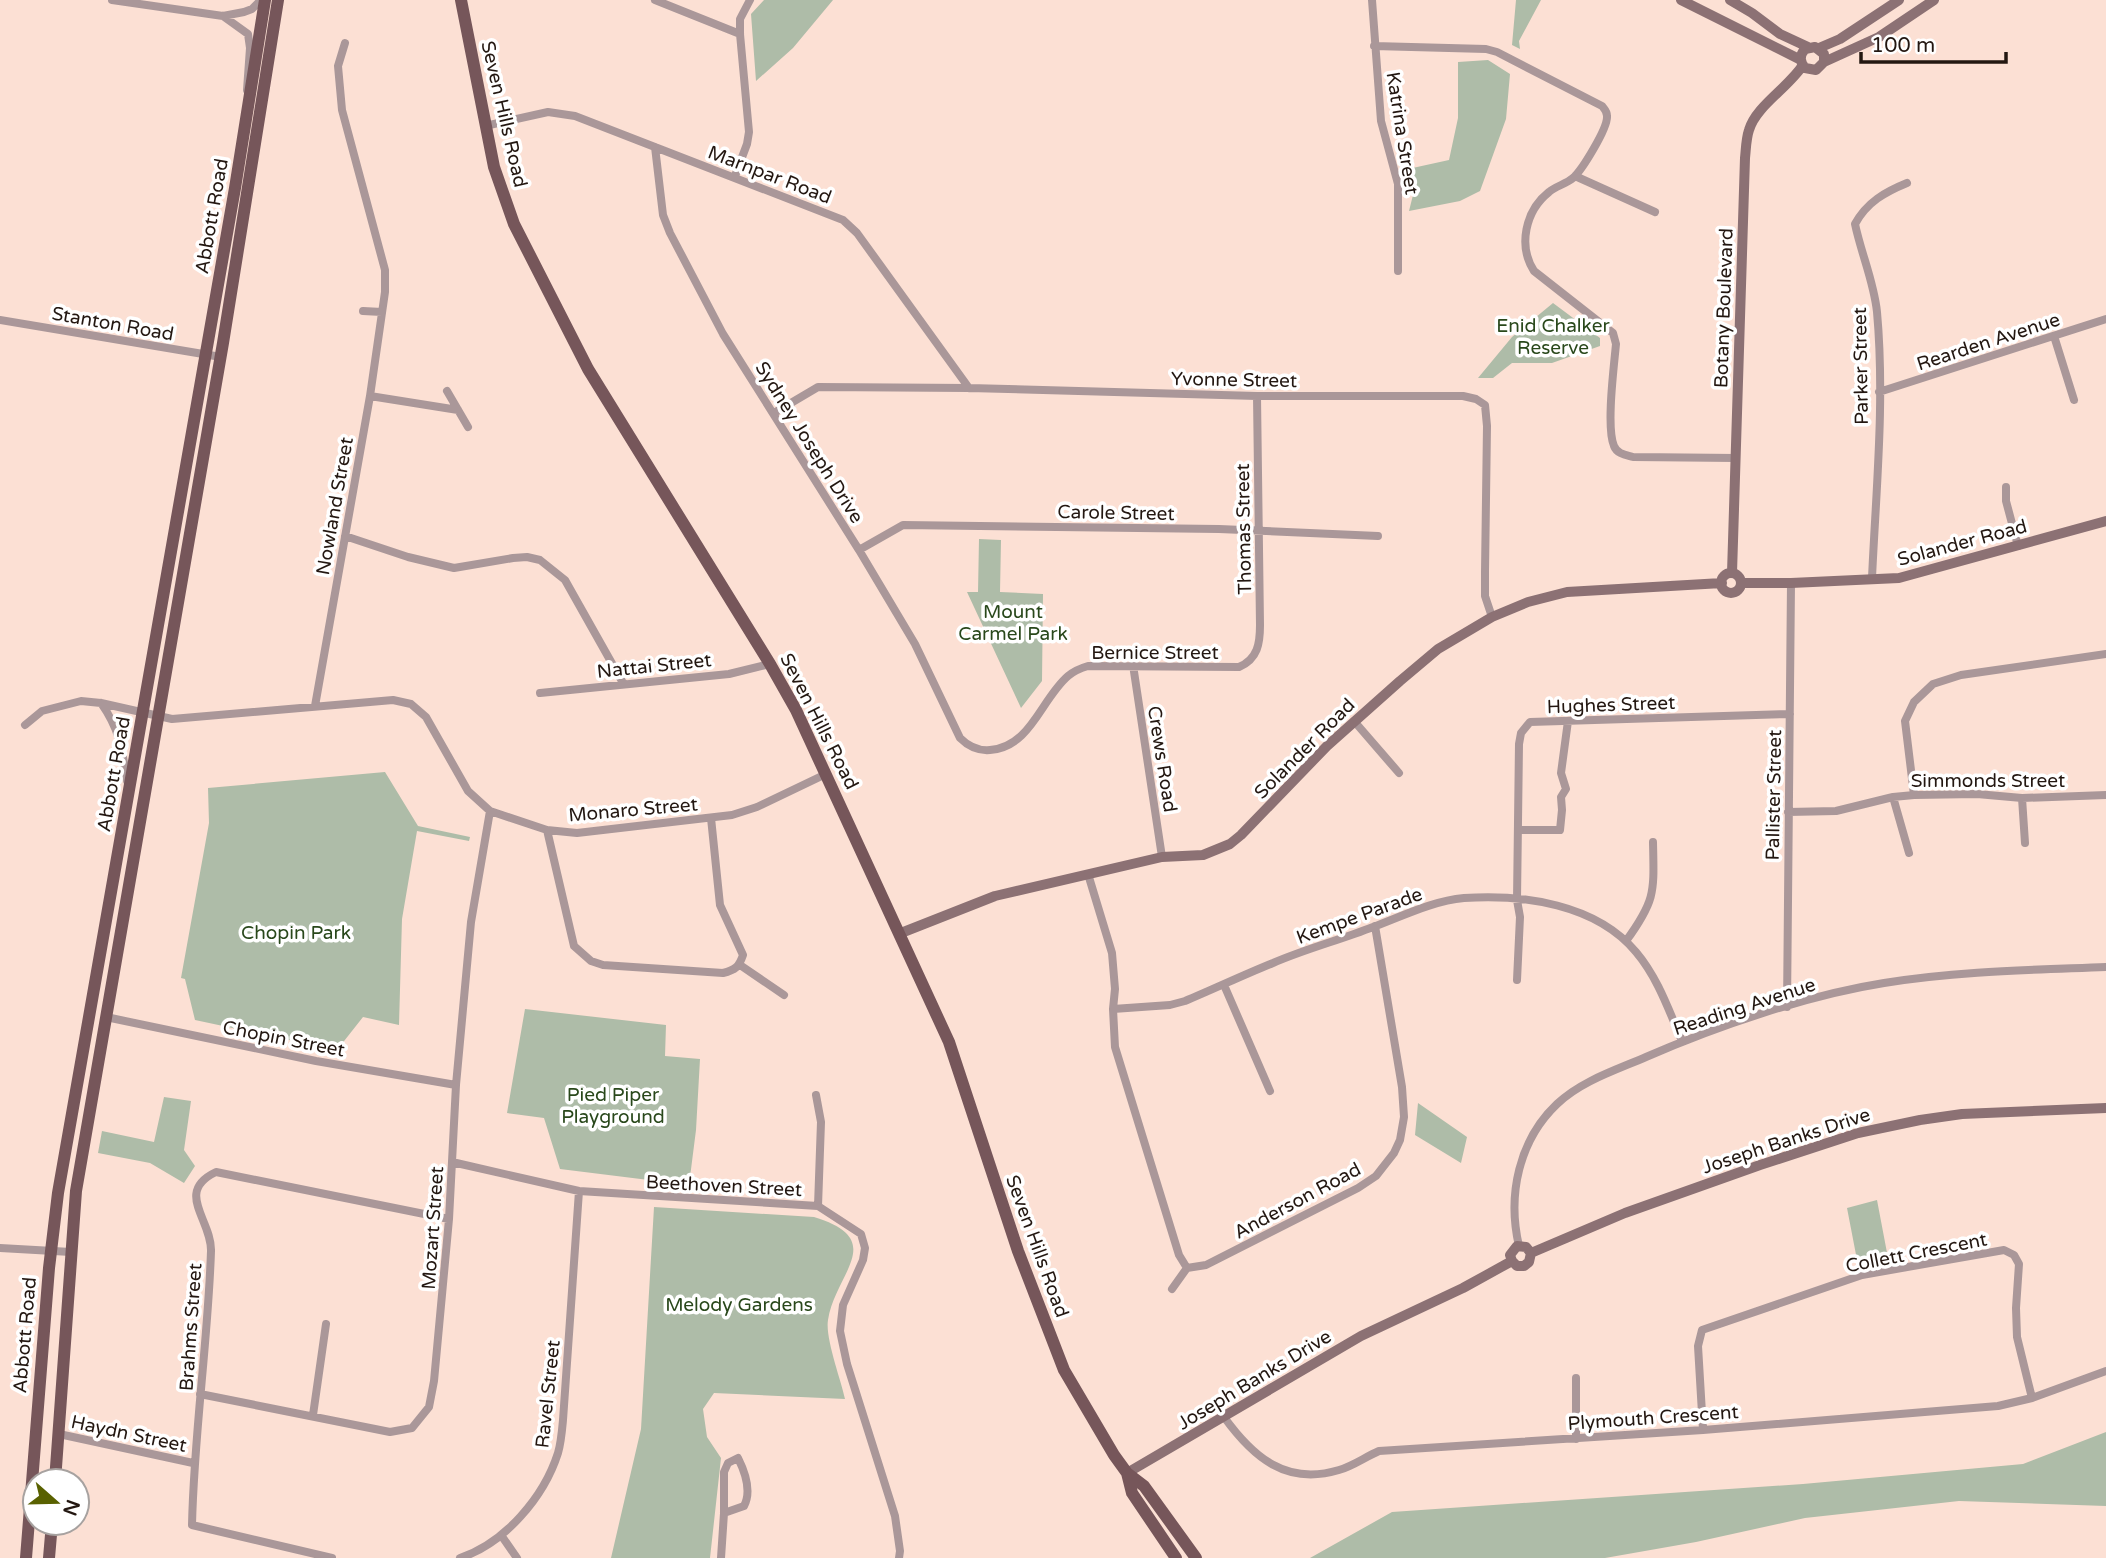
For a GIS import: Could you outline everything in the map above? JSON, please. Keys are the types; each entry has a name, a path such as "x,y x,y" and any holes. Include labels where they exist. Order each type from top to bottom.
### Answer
{"main road":[{"name":"Abbott Road","path":"26,1558 58,1193 206,355 249,104 263,0"},
{"name":"Abbott Road","path":"56,1467 76,1191 221,357 278,0"},
{"name":"Seven Hills Road","path":"461,0 494,167 513,224 588,369 796,710 949,1042 997,1192 1054,1346 1084,1408 1127,1474 1132,1493 1176,1558"},
{"name":"Seven Hills Road","path":"1127,1474 1144,1486 1196,1558"},
{"path":"49,1558 51,1537"}],"street":[{"path":"112,0 223,16 248,11 263,0"},
{"path":"655,0 740,34"},
{"path":"735,176 749,132 740,19 750,0"},
{"name":"Katrina Street","path":"1372,0 1381,121 1398,184 1398,271"},
{"path":"1681,0 1813,71 1820,68 1824,62 1871,42 1934,0"},
{"path":"1730,0 1780,34 1824,54 1824,62"},
{"path":"1802,63 1802,52 1840,39 1899,0"},
{"path":"223,16 248,34 250,48 246,78 249,104"},
{"name":"Nowland Street","path":"315,706 386,292 385,270 342,110 338,66 345,43"},
{"path":"1374,46 1486,49 1497,52 1602,106 1607,116 1604,131 1576,176 1549,192 1535,208 1524,241 1526,254 1534,271 1613,332 1616,344 1611,430 1618,452 1633,457 1736,458"},
{"name":"Botany Boulevard","path":"1732,573 1748,132 1758,112 1789,84 1802,63"},
{"name":"Marnpar Road","path":"485,126 548,112 575,116 843,220 857,233 969,388"},
{"name":"Sydney Joseph Drive","path":"655,147 663,215 670,233 723,334 859,550 915,645 960,738 966,744"},
{"path":"1576,176 1654,212"},
{"name":"Parker Street","path":"1872,578 1880,392 1877,310 1856,224 1861,213 1884,192 1907,183"},
{"path":"363,311 382,312"},
{"name":"Rearden Avenue","path":"1880,392 2106,319"},
{"name":"Stanton Road","path":"0,320 221,357"},
{"path":"2054,336 2074,400"},
{"name":"Yvonne Street","path":"774,413 818,387 1257,396 1463,396 1476,399 1485,405 1488,426 1485,584 1492,617"},
{"path":"447,391 468,427"},
{"path":"370,396 458,410"},
{"name":"Thomas Street","path":"1252,659 1260,634 1257,396"},
{"path":"2006,487 2006,501 2018,547"},
{"name":"Solander Road","path":"1741,583 1899,578 2106,521"},
{"name":"Carole Street","path":"859,550 903,525 1219,529 1378,536"},
{"path":"345,536 408,557 454,568 513,558 541,560 565,580 623,683"},
{"path":"1732,573 1738,576 1741,583 1739,589 1732,592 1726,590 1722,583 1723,577 1732,573"},
{"name":"Solander Road","path":"901,933 995,896 1162,856 1203,855 1230,844 1354,721 1438,649 1492,617 1528,602 1567,592 1722,583"},
{"name":"Pallister Street","path":"1787,1007 1791,583"},
{"path":"1914,794 1905,721 1914,702 1933,684 1961,675 2106,654"},
{"name":"Bernice Street","path":"966,744 989,750 1007,746 1017,740 1062,682 1077,669 1088,666 1239,667 1252,659"},
{"name":"Nattai Street","path":"540,693 729,674 770,664"},
{"name":"Crews Road","path":"1133,666 1162,856"},
{"name":"Monaro Street","path":"25,725 42,711 81,701 173,719 393,700 411,704 426,717 468,791 490,811 547,830 577,833 732,815 757,807 826,774"},
{"path":"101,703 114,722 128,784 131,785"},
{"name":"Hughes Street","path":"1517,980 1521,733 1530,722 1790,714"},
{"path":"1354,721 1399,773"},
{"path":"1518,831 1560,830 1560,797 1566,789 1561,773 1568,721"},
{"name":"Simmonds Street","path":"1788,812 1836,811 1914,794 2022,797 2106,794"},
{"path":"1893,797 1909,853"},
{"path":"2022,797 2025,843"},
{"name":"Mozart Street","path":"200,1394 390,1432 412,1428 429,1407 434,1381 449,1219 456,1085 471,922 490,811"},
{"path":"547,830 574,946 583,955 603,965 723,973 740,965 743,955 720,905 710,818"},
{"path":"1626,941 1646,913 1651,899 1654,884 1653,842"},
{"path":"1088,874 1112,953 1115,989 1113,1033 1119,1062 1179,1255 1187,1268 1172,1289"},
{"name":"Kempe Parade","path":"1113,1009 1170,1005 1224,985 1274,962 1423,906 1464,898 1517,900 1554,904 1581,912 1626,941 1658,984 1682,1041"},
{"name":"Anderson Road","path":"1187,1268 1206,1265 1358,1188 1376,1176 1394,1153 1403,1130 1404,1098 1375,926"},
{"path":"740,965 784,995"},
{"name":"Reading Avenue","path":"1519,1246 1514,1217 1518,1170 1527,1146 1558,1104 1586,1083 1682,1041 1787,1007 1883,983 1981,971 2106,967"},
{"path":"1224,985 1270,1091"},
{"name":"Chopin Street","path":"106,1017 316,1061 456,1085"},
{"path":"816,1095 821,1122 818,1206"},
{"name":"Joseph Banks Drive","path":"1531,1253 1663,1199 1858,1133 1962,1114 2106,1108"},
{"name":"Beethoven Street","path":"452,1162 579,1191 818,1206 861,1234 865,1248 863,1260 843,1306 840,1331 895,1516 899,1558"},
{"name":"Brahms Street","path":"332,1558 192,1525 193,1463 212,1247 195,1194 204,1178 215,1172 449,1219"},
{"name":"Ravel Street","path":"460,1558 470,1555 501,1535 523,1514 543,1487 558,1453 563,1420 579,1191"},
{"path":"1519,1246 1526,1247 1531,1253 1529,1262 1524,1266 1517,1266 1512,1261 1512,1251 1519,1246"},
{"path":"0,1248 71,1252"},
{"name":"Collett Crescent","path":"1703,1430 1698,1346 1702,1330 1862,1275 2004,1250 2014,1255 2019,1264 2017,1337 2032,1398"},
{"name":"Joseph Banks Drive","path":"1127,1474 1361,1336 1463,1288 1512,1261"},
{"path":"313,1415 326,1324"},
{"name":"Plymouth Crescent","path":"1224,1417 1251,1451 1280,1468 1307,1475 1339,1470 1378,1451 1703,1430 1998,1406 2032,1398 2106,1371"},
{"path":"1576,1378 1576,1439"},
{"name":"Haydn Street","path":"59,1434 193,1463"},
{"path":"721,1558 724,1472 728,1463 738,1458 745,1471 748,1497 744,1506 724,1513"},
{"path":"501,1535 517,1558"}],"green space":[{"path":"764,0 833,0 793,48 756,81 751,14"},
{"path":"1516,0 1541,0 1519,41 1520,49 1512,45"},
{"path":"1488,60 1510,74 1506,119 1480,191 1460,201 1409,211 1414,191 1408,169 1449,160 1458,118 1458,62"},
{"name":"Enid Chalker Reserve","path":"1553,303 1600,338 1600,346 1552,363 1512,363 1493,378 1478,378 1512,337"},
{"name":"Mount Carmel Park","path":"979,539 1001,540 1000,592 1043,594 1042,681 1021,708 967,592 978,592"},
{"name":"Chopin Park","path":"385,772 418,826 470,837 469,841 417,831 402,919 399,1025 363,1017 337,1050 195,1020 185,979 181,978 209,823 208,788"},
{"name":"Pied Piper Playground","path":"525,1009 666,1025 665,1056 700,1059 696,1130 689,1185 560,1169 544,1118 507,1113"},
{"path":"164,1097 191,1101 184,1150 195,1166 184,1183 150,1163 98,1153 102,1131 154,1142"},
{"path":"1418,1103 1467,1137 1461,1163 1415,1135"},
{"path":"1877,1200 1888,1258 1858,1265 1847,1208"},
{"name":"Melody Gardens","path":"654,1207 814,1217 836,1226 849,1236 853,1247 852,1260 832,1303 828,1320 831,1348 845,1399 714,1393 703,1409 707,1437 721,1458 710,1558 611,1558 641,1429"},
{"path":"2106,1432 2106,1506 1959,1501 1805,1518 1696,1542 1605,1558 1310,1558 1392,1512 1803,1484 2023,1464"}]}
